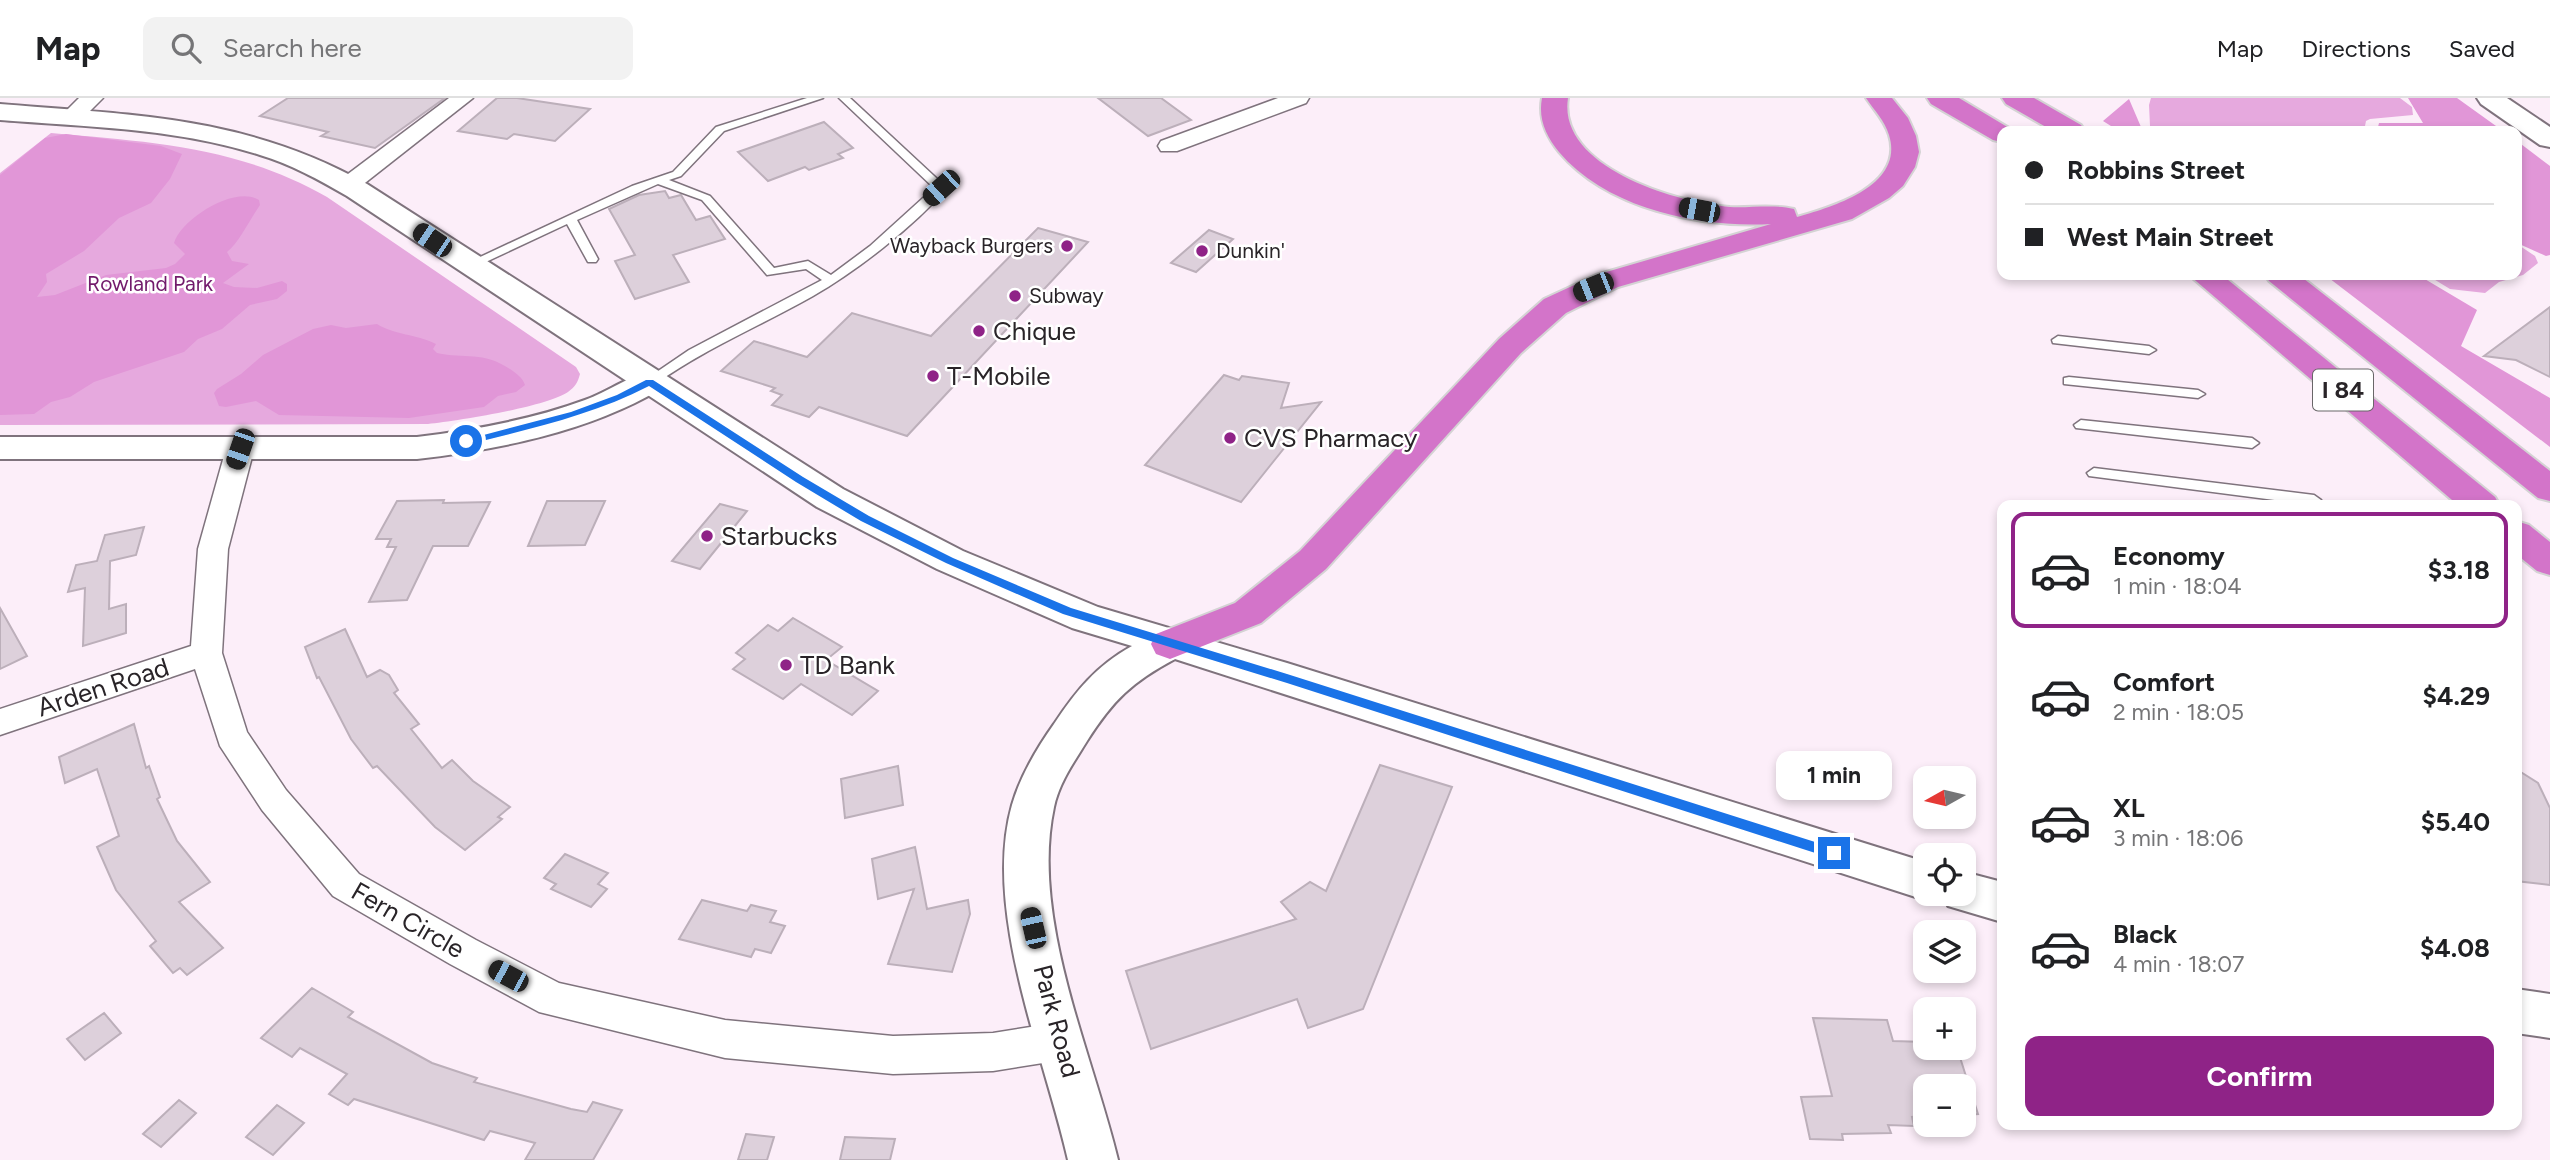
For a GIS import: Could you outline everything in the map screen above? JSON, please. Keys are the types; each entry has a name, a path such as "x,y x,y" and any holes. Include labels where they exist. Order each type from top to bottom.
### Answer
{"highway":[{"path":"1555,98 1553,117 1558,132 1584,162 1628,188 1684,207 1741,216 1804,213 1863,200 1895,180"},
{"path":"1170,644 1248,613 1313,560 1510,346 1555,306 1579,292 1637,271 1842,212 1866,201 1895,180 1905,161 1905,145 1900,127 1879,98"},
{"path":"1940,98 1997,131"},
{"path":"2015,98 2063,126"},
{"name":"I 84","path":"2210,280 2475,500"},
{"name":"I 84","path":"2286,280 2550,489"},
{"path":"2522,539 2550,562"}],"main road":[{"path":"2490,98 2550,139"},
{"path":"0,112 169,128 234,139 300,160 348,185 799,480 904,539 1067,611 1287,678 1913,877"},
{"path":"0,448 405,449 502,434 574,414 620,397 649,382"},
{"name":"Park Road","path":"1093,1160 1081,1104 1030,914 1026,859 1032,808 1044,777 1104,685 1170,644"},
{"path":"1976,895 1997,901"},
{"path":"2522,1012 2550,1016"}],"street":[{"path":"70,118 92,98"},
{"path":"348,185 463,98"},
{"path":"1170,146 1298,98"},
{"name":"Fern Circle","path":"240,449 213,549 205,653 232,736 274,800 346,885 463,952 553,999 725,1039 893,1055 993,1052 1062,1041"},
{"name":"Arden Road","path":"0,722 205,653"}],"lane":[{"path":"469,265 570,218 677,174 720,129 818,98"},
{"path":"649,382 696,349 831,280 941,188 844,98"},
{"path":"658,180 706,198 771,272 808,265 831,280"},
{"path":"570,218 592,259"},
{"path":"2058,340 2148,350"},
{"path":"2069,381 2197,394"},
{"path":"2081,425 2252,443"},
{"path":"2094,472 2314,500"}],"green space":[{"path":"2151,98 2400,98 2412,107 2413,115 2370,119 2365,126 2150,126"},
{"path":"2408,98 2457,98 2496,126 2378,126 2379,123 2423,123"},
{"path":"2129,99 2141,126 2111,126 2103,121"},
{"name":"Rowland Park","path":"51,133 193,149 260,167 294,180 327,197 576,367 580,374 577,382 568,392 541,403 479,417 428,424 0,425 0,173"},
{"path":"66,134 161,146 182,154 170,179 151,203 119,218 84,251 46,274 47,282 37,297 55,295 106,275 166,268 175,264 185,254 174,243 187,224 210,207 237,197 259,200 260,205 227,252 232,261 249,264 223,283 234,287 257,288 282,281 287,284 287,291 277,299 250,305 222,329 198,339 184,352 94,382 70,397 51,402 34,414 0,415 0,175 45,138"},
{"path":"2522,145 2550,166 2550,255 2546,256 2522,245"},
{"path":"2522,247 2535,256 2538,263 2523,275"},
{"path":"2332,280 2426,280 2477,310 2461,346 2550,398 2550,447"},
{"path":"2435,280 2506,280 2485,293 2450,289"},
{"path":"377,324 436,344 433,349 437,353 482,358 500,363 517,374 525,385 516,392 498,396 484,407 409,418 279,415 256,401 219,406 214,393 217,389 241,374 263,355 313,329 331,325 346,328"}],"building":[{"path":"288,98 445,98 375,148 321,136 328,132 260,116"},
{"path":"497,98 517,98 590,109 555,141 514,134 507,139 458,131"},
{"path":"1098,98 1161,98 1191,120 1148,136"},
{"path":"824,122 853,148 838,154 843,158 809,170 805,167 768,181 738,152"},
{"path":"665,191 669,198 681,195 696,220 710,216 725,239 673,255 689,282 635,299 615,261 635,255 609,209 639,195"},
{"path":"1038,228 1088,242 907,436 819,407 809,417 772,405 782,395 771,391 775,388 721,371 754,341 807,357 852,313 931,336"},
{"name":"Dunkin'","path":"1209,230 1233,239 1196,272 1171,263"},
{"path":"2550,307 2550,377 2516,360 2484,356"},
{"name":"CVS Pharmacy","path":"1224,375 1239,380 1242,376 1289,383 1281,408 1321,402 1241,502 1145,465"},
{"path":"444,500 443,503 490,502 468,546 433,546 407,600 369,602 396,547 387,547 391,539 376,539 397,501"},
{"path":"547,501 605,501 585,545 528,546"},
{"name":"Starbucks","path":"720,504 747,511 700,569 672,561"},
{"path":"144,527 136,555 110,561 109,609 126,604 126,633 83,646 85,588 68,592 76,565 97,561 105,535"},
{"path":"0,608 27,656 0,669"},
{"name":"TD Bank","path":"793,618 842,647 826,660 878,691 852,715 801,684 783,699 733,669 745,659 736,653 768,625 778,631"},
{"path":"345,629 367,677 380,670 389,675 398,690 394,693 419,724 411,729 442,768 452,760 473,781 510,807 498,817 502,819 465,850 435,827 377,766 373,768 351,739 319,677 317,678 305,647"},
{"path":"134,724 146,768 149,766 160,797 157,799 177,841 210,882 179,902 223,948 187,975 180,968 173,973 150,946 156,941 116,890 97,847 119,836 97,769 65,783 59,757"},
{"path":"1380,765 1452,787 1363,1009 1308,1028 1297,999 1151,1049 1126,971 1296,919 1281,902 1310,882 1326,891"},
{"path":"898,766 903,805 845,818 841,779"},
{"path":"2522,773 2538,783 2550,808 2550,885 2522,882"},
{"path":"915,847 927,909 968,900 970,914 952,972 888,964 914,889 878,899 872,859"},
{"path":"565,854 608,873 598,884 607,889 591,907 551,889 556,884 544,878"},
{"path":"702,900 747,911 751,905 776,911 770,922 785,926 771,953 755,949 751,957 679,939"},
{"path":"312,988 353,1012 348,1017 432,1063 477,1078 474,1082 571,1109 587,1112 593,1102 622,1110 593,1160 525,1160 535,1143 490,1131 484,1140 354,1099 348,1105 329,1094 347,1074 300,1048 292,1057 261,1038"},
{"path":"104,1013 121,1033 85,1060 67,1039"},
{"path":"1813,1018 1887,1020 1893,1041 1913,1042 1913,1060 1961,1060 1965,1074 1913,1074 1913,1126 1888,1125 1891,1133 1842,1134 1843,1140 1810,1139 1801,1097 1832,1096"},
{"path":"179,1100 196,1113 161,1147 143,1134"},
{"path":"277,1105 304,1123 273,1155 246,1137"},
{"path":"746,1134 774,1137 767,1160 738,1160"},
{"path":"845,1137 895,1139 890,1160 840,1160"}],"place":[{"name":"Wayback Burgers","path":"1067,246"},
{"name":"Dunkin'","path":"1202,251"},
{"name":"Subway","path":"1015,296"},
{"name":"Chique","path":"979,331"},
{"name":"T-Mobile","path":"933,376"},
{"name":"CVS Pharmacy","path":"1230,438"},
{"name":"Starbucks","path":"707,536"},
{"name":"TD Bank","path":"786,665"}],"route":[{"path":"466,441 574,414 637,390 649,382 799,480 865,518 904,539 1067,611 1287,678 1834,853"}]}
